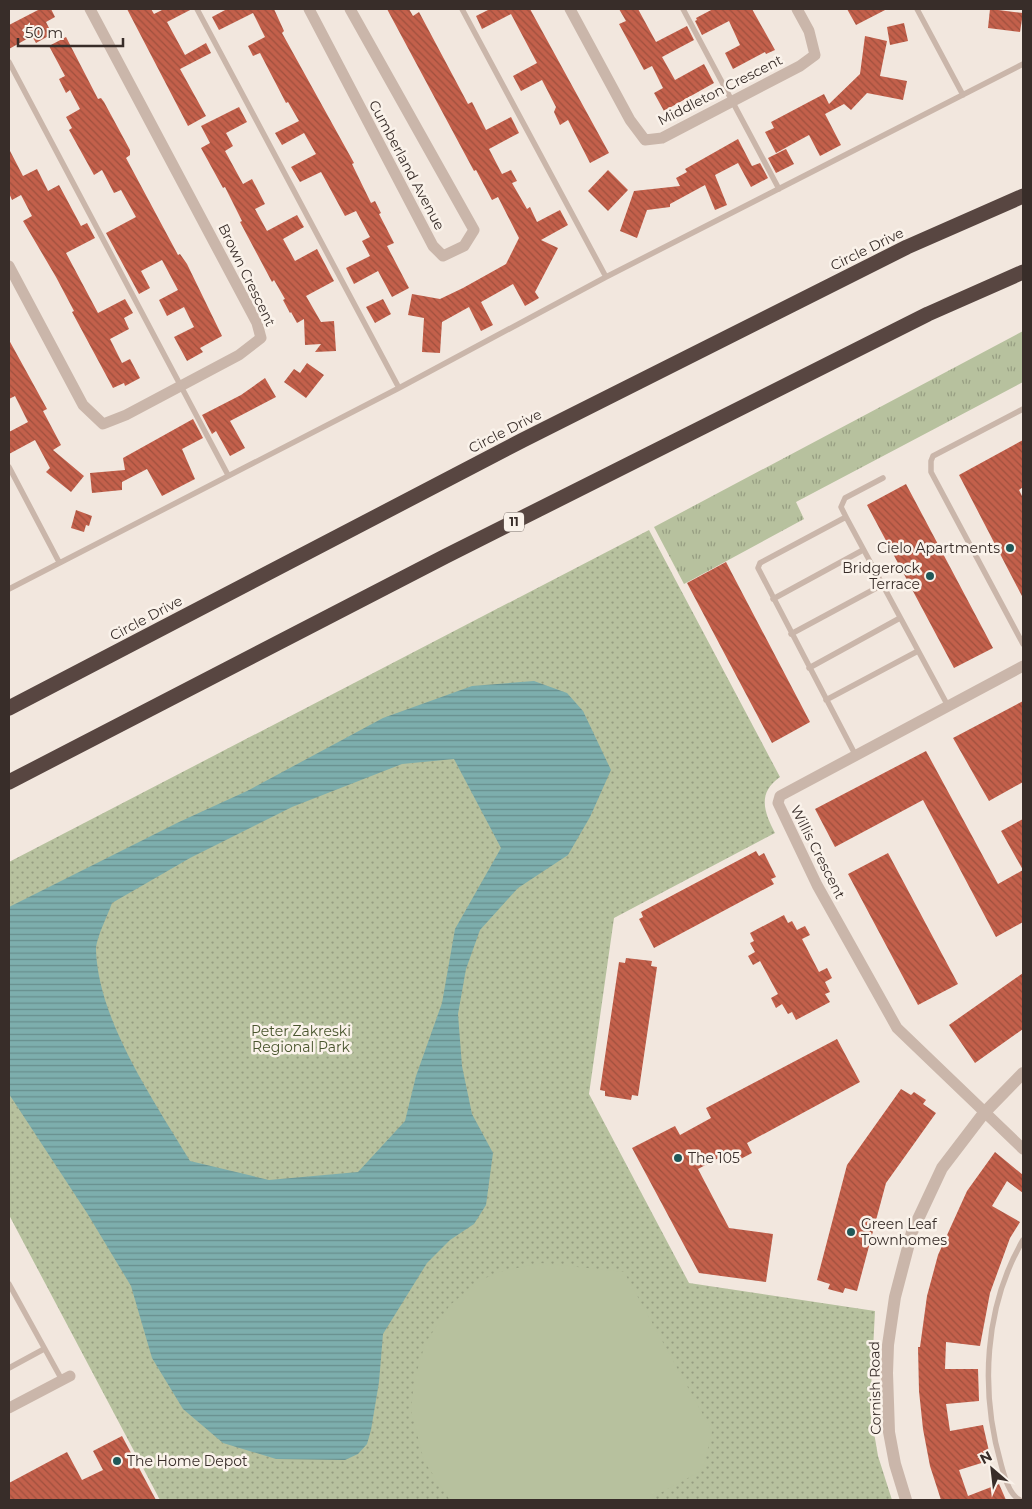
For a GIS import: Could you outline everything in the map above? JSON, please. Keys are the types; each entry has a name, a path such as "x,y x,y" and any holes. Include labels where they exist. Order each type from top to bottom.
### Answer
{"highway":[{"name":"Circle Drive","path":"9,708 585,409 907,246 1023,196"},
{"name":"11","path":"9,782 446,556 919,318 1023,272"}],"street":[{"name":"Brown Crescent","path":"9,266 83,405 103,424 126,415 246,351 261,338 257,323 90,9"},
{"name":"Cumberland Avenue","path":"308,9 433,246 443,256 464,246 474,230 350,9"},
{"name":"Middleton Crescent","path":"570,9 630,120 645,140 662,138 800,66 815,55 808,31 797,9"},
{"name":"Willis Crescent","path":"984,1113 897,1028 817,886 778,803 780,796 1023,666"},
{"name":"Cornish Road","path":"906,1500 895,1464 889,1432 888,1345 895,1296 912,1232 942,1168 984,1113 1023,1073"},
{"path":"984,1113 1023,1149"},
{"path":"9,1408 66,1378"}],"lane":[{"path":"197,9 399,388"},
{"path":"462,9 606,277"},
{"path":"683,9 779,189"},
{"path":"917,9 963,95"},
{"path":"9,62 182,385 228,475"},
{"path":"9,589 399,388 606,277 1023,64"},
{"path":"1023,410 933,456 930,466 931,472 1023,644"},
{"path":"9,467 59,562"},
{"path":"883,478 845,498 841,507 948,706"},
{"path":"846,517 760,563 758,571 856,756"},
{"path":"773,599 863,550"},
{"path":"791,634 882,585"},
{"path":"809,668 900,618"},
{"path":"826,700 918,651"},
{"path":"1020,1500 1009,1487 998,1455 993,1434 988,1389 989,1350 998,1303 1010,1262 1023,1240"},
{"path":"9,1284 44,1349 66,1378"},
{"path":"9,1368 44,1349"}],"green space":[{"path":"1023,331 1023,382 796,502 804,519 684,584 654,527"},
{"name":"Peter Zakreski Regional Park","path":"649,530 780,777 773,783 765,796 768,818 775,833 614,918 589,1094 689,1283 875,1311 870,1409 878,1456 892,1500 160,1500 9,1215 9,862"},
{"path":"540,1263 624,1272 712,1431 703,1470 647,1500 450,1500 424,1461 411,1410 414,1382 425,1344 450,1305 481,1280 499,1272"}],"water":[{"path":"534,681 567,693 583,711 611,770 590,817 568,855 518,888 480,930 466,969 458,1014 462,1066 472,1114 493,1153 486,1205 474,1224 450,1240 427,1263 383,1334 379,1382 367,1444 358,1454 345,1460 276,1459 223,1443 183,1409 152,1358 131,1286 87,1213 9,1094 9,907 179,822 247,791 383,718 472,686","holes":["454,759 501,848 455,929 442,1003 416,1076 405,1121 358,1172 269,1180 190,1161 130,1059 106,1004 99,977 96,950 100,933 112,903 190,858 292,807 402,764"]}],"building":[{"path":"40,9 51,9 55,17 46,22 52,34 36,43 32,36 9,49 9,25"},
{"path":"127,9 151,9 154,14 164,9 192,9 167,22 185,55 206,43 211,53 180,69 206,116 188,126"},
{"path":"227,9 274,9 284,31 282,33 354,163 352,164 371,203 375,201 381,213 379,214 394,243 387,246 409,288 392,297 378,271 354,284 346,268 370,256 362,241 370,237 356,211 345,216 321,172 300,182 291,167 316,154 304,133 282,145 275,133 299,121 288,102 286,103 260,53 253,56 248,46 265,37 253,13 219,30 212,17"},
{"path":"387,9 409,9 413,16 419,12 468,104 472,102 486,130 511,117 519,133 489,149 502,174 511,170 517,181 512,183 527,209 530,207 537,222 560,210 568,225 541,240 558,248 535,292 539,298 525,306 513,284 481,302 493,325 481,331 469,307 442,322 440,353 422,352 424,318 408,315 412,294 440,299 463,288 506,264 519,238 498,197 492,200 476,170 474,171"},
{"path":"490,9 530,9 609,153 590,163 568,120 560,125 554,112 556,107 542,80 521,91 513,76 537,63 511,14 482,29 476,16"},
{"path":"619,9 638,9 656,42 687,26 694,40 662,57 675,80 704,64 714,83 664,111 654,93 663,88 652,66 644,70 619,24 626,21"},
{"path":"713,9 752,9 775,50 766,54 765,52 733,69 725,53 740,45 729,21 702,35 695,21 697,20 696,18"},
{"path":"847,9 887,9 856,25"},
{"path":"990,9 1023,13 1020,32 988,28"},
{"path":"904,23 908,41 890,45 887,27"},
{"path":"865,36 887,41 880,76 907,81 903,100 867,93 851,110 844,104 825,114 841,145 820,156 809,135 776,153 765,132 774,128 771,122 824,94 829,104 860,74"},
{"path":"66,37 98,99 101,98 104,102 130,150 130,155 126,158 178,255 180,254 187,264 222,336 200,348 203,352 187,361 174,337 194,327 184,307 167,316 159,300 178,290 162,260 141,271 150,288 139,294 106,233 136,217 121,190 114,193 102,170 94,175 69,130 72,128 66,117 80,109 70,90 66,93 59,79 65,76 49,46"},
{"path":"239,107 247,122 226,133 233,146 225,151 243,184 252,179 265,204 255,209 267,231 297,215 304,227 283,239 295,261 317,249 334,281 306,296 321,322 334,321 336,351 315,352 321,344 305,345 304,319 297,323 290,313 283,300 285,299 274,280 272,282 240,222 242,221 225,187 223,188 201,148 210,143 201,126"},
{"path":"738,139 752,166 760,163 768,178 751,187 738,163 715,175 727,205 715,210 705,185 670,204 670,207 647,210 637,238 620,231 634,191 680,186 676,178 687,172 685,169"},
{"path":"9,149 23,176 37,169 48,191 59,185 81,226 87,223 95,238 66,253 98,313 125,299 133,313 124,318 129,329 110,339 122,363 130,359 140,378 125,386 124,383 113,388 72,312 74,311 56,277 23,221 32,216 21,195 12,200 9,193"},
{"path":"786,149 794,164 776,173 768,158"},
{"path":"608,170 628,190 608,211 588,191"},
{"path":"383,299 391,314 375,323 366,307"},
{"path":"9,340 47,409 43,411 61,445 53,450 84,476 71,492 46,472 50,468 35,440 9,454 9,432 28,422 15,396 9,399"},
{"path":"307,363 324,375 306,398 284,382 294,369 300,373"},
{"path":"265,378 276,397 230,421 245,448 230,456 216,431 212,434 202,415 241,395"},
{"path":"193,419 203,438 182,449 195,479 162,496 147,469 122,482 122,490 92,493 90,473 125,470 123,458"},
{"name":"Cielo Apartments","path":"1023,440 1023,487 1019,490 1023,498 1023,598 959,475"},
{"name":"Bridgerock Terrace","path":"906,484 993,648 954,668 867,505"},
{"path":"76,510 92,516 89,526 86,525 84,532 71,528"},
{"path":"726,562 810,722 772,743 687,583"},
{"path":"1023,701 1023,782 989,801 953,738"},
{"path":"926,751 998,884 1023,870 1023,922 996,937 923,800 835,847 815,809"},
{"path":"1023,819 1023,870 1001,831"},
{"path":"756,851 759,856 764,853 776,877 771,879 774,884 654,948 639,919 643,917 641,912"},
{"path":"888,853 958,984 918,1005 848,874"},
{"path":"784,915 788,923 792,921 797,930 805,926 810,935 802,939 819,972 827,968 832,978 825,982 830,992 825,994 830,1002 796,1020 792,1012 788,1014 782,1004 776,1008 771,998 778,994 760,961 753,965 748,956 755,952 750,943 754,941 750,933"},
{"path":"626,958 652,961 651,966 657,967 638,1096 632,1095 631,1100 605,1096 605,1091 600,1090 619,962 625,963"},
{"path":"1023,973 1023,1029 975,1063 949,1025"},
{"name":"The 105","path":"837,1039 860,1082 747,1143 752,1153 733,1163 728,1153 698,1169 729,1228 773,1234 766,1282 699,1273 632,1148 675,1126 680,1135 711,1118 706,1108"},
{"name":"Green Leaf Townhomes","path":"901,1089 911,1095 914,1092 926,1100 923,1104 936,1113 886,1183 857,1291 845,1288 843,1293 828,1289 830,1284 817,1280 847,1165"},
{"path":"995,1152 1023,1175 1023,1193 1007,1181 992,1206 1020,1222 1010,1238 990,1293 980,1346 946,1342 945,1369 978,1369 979,1401 946,1404 950,1431 983,1425 991,1460 959,1470 968,1496 999,1484 1006,1500 941,1500 930,1466 923,1429 919,1391 918,1347 920,1347 927,1296 938,1255 967,1191"},
{"name":"The Home Depot","path":"122,1436 156,1500 9,1500 9,1483 67,1452 82,1480 103,1470 93,1451"}],"place":[{"name":"Cielo Apartments","path":"1010,548"},
{"name":"Bridgerock Terrace","path":"930,576"},
{"name":"The 105","path":"678,1158"},
{"name":"Green Leaf Townhomes","path":"851,1232"},
{"name":"The Home Depot","path":"117,1461"}]}
